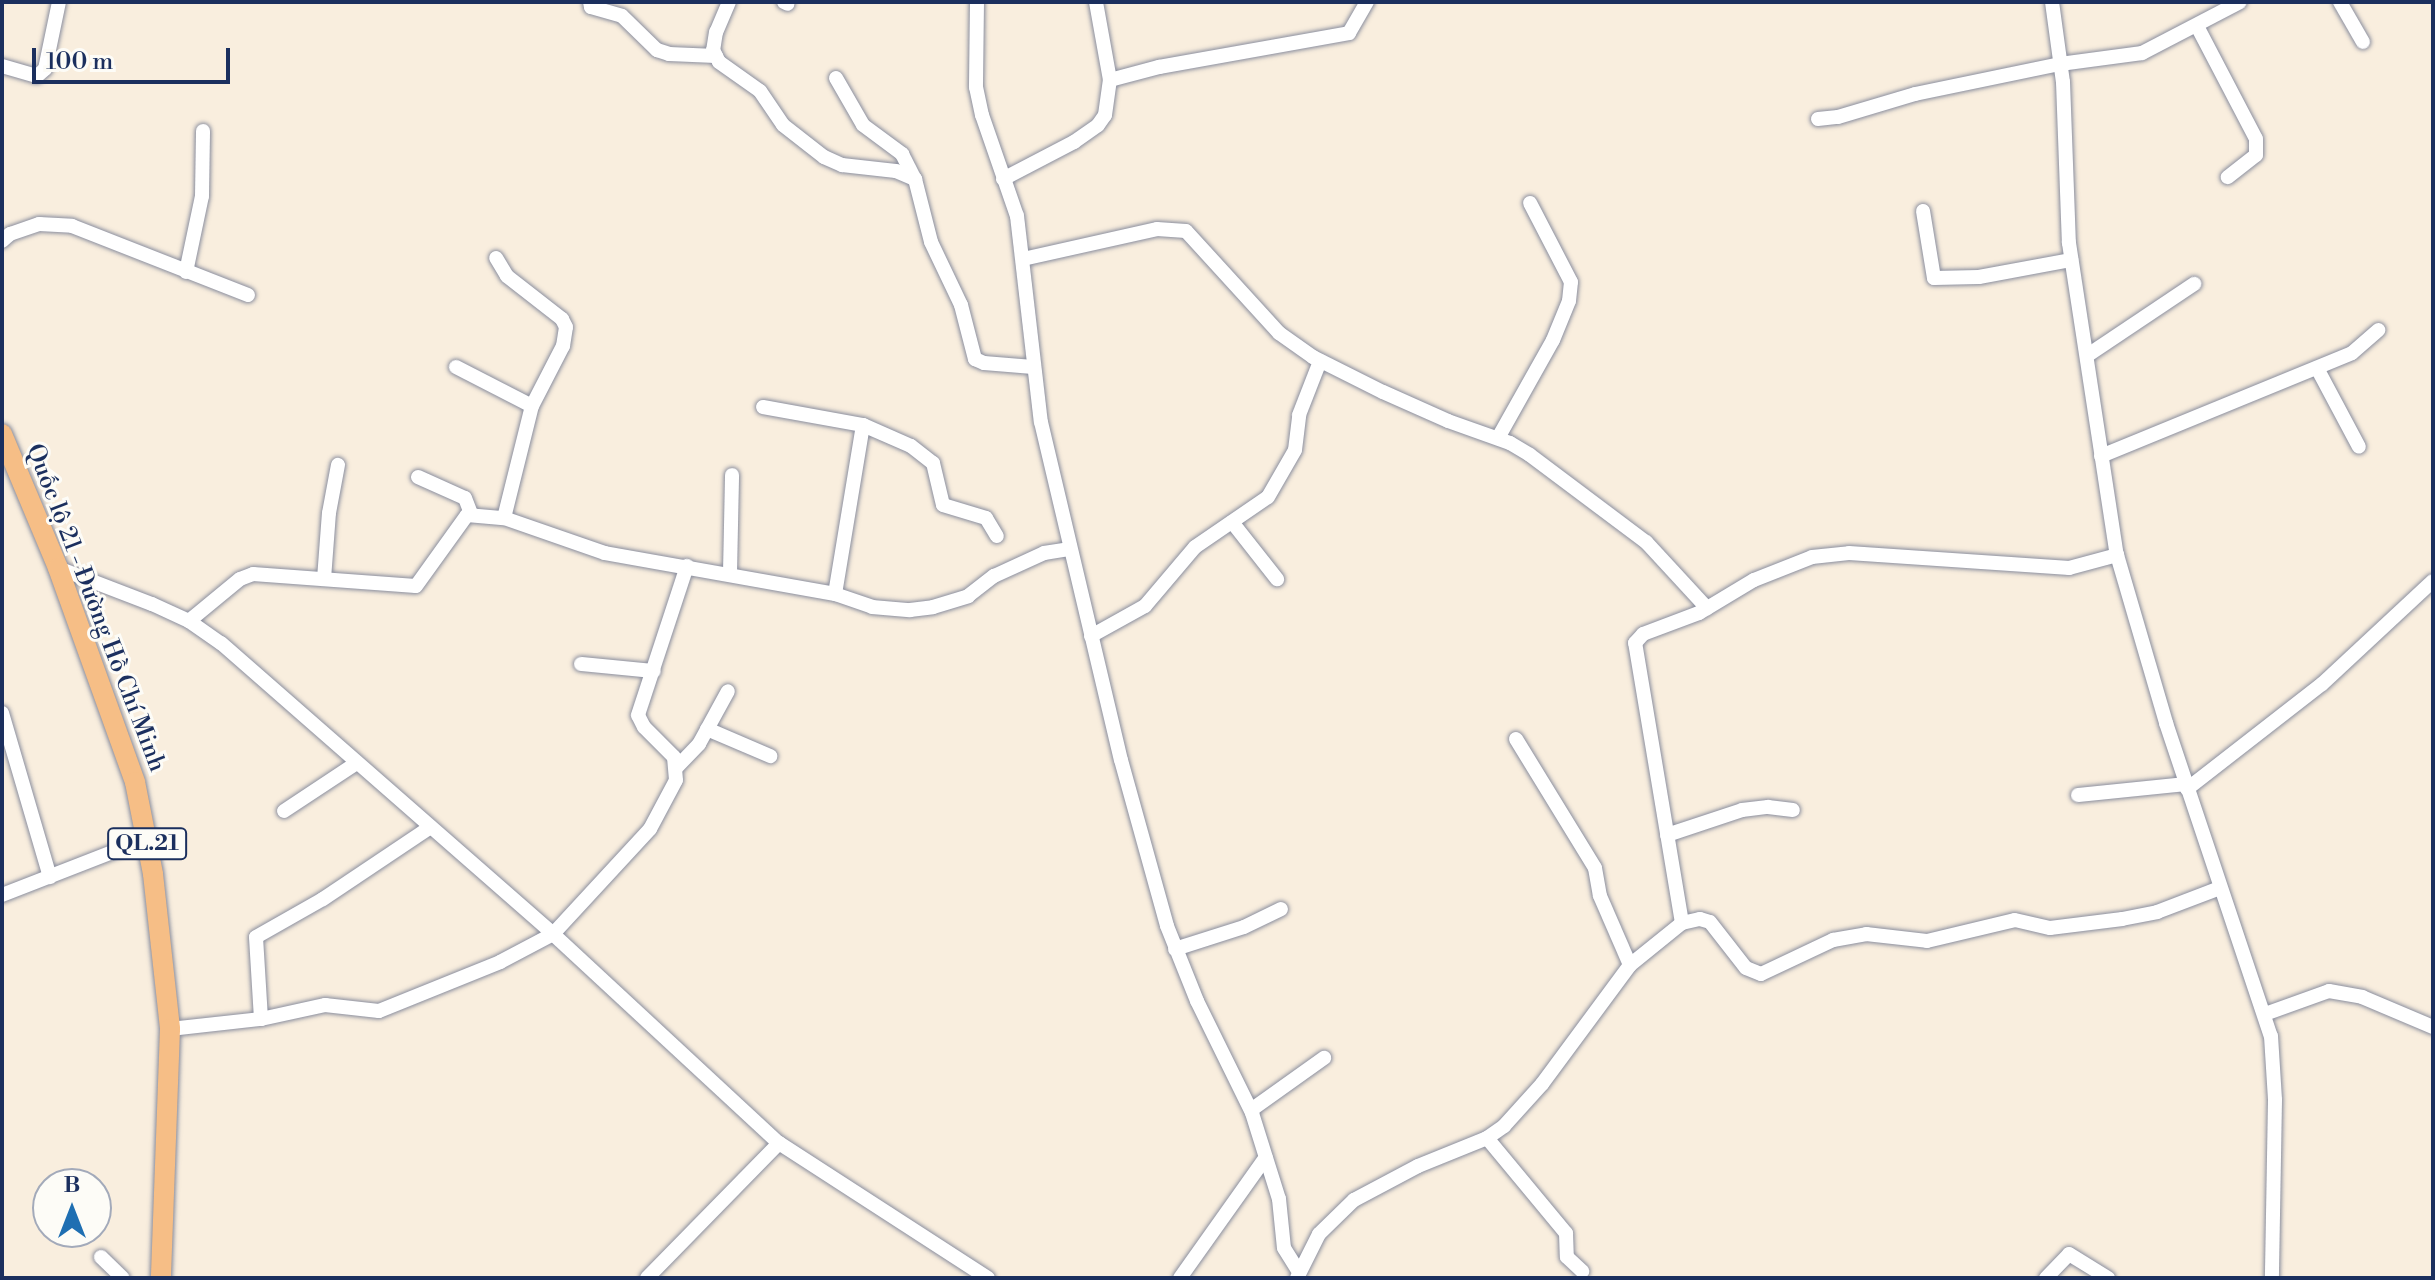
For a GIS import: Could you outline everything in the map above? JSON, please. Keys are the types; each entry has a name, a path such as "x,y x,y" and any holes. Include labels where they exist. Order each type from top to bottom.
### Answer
{"highway":[{"name":"Quốc lộ 21 - Đường Hồ Chí Minh","path":"2,434 58,568 135,782 146,839 165,962 170,1029 161,1278"}],"street":[{"path":"2,66 37,76 45,69 59,2"},
{"path":"590,2 591,7 622,16 657,50 669,54 716,56"},
{"path":"729,2 716,32 713,50 716,56 760,91 783,125 824,157 842,165 896,171 915,179"},
{"path":"977,2 976,87 1017,216 1033,367 1069,549 1121,760 1175,949 1251,1110 1279,1199 1284,1248 1298,1275"},
{"path":"1003,179 1098,125 1109,102 1110,80 1096,2"},
{"path":"1110,80 1159,67 1349,33 1367,2"},
{"path":"2052,2 2060,64 2071,260 2117,555 2187,787 2271,1036 2275,1100 2272,1278"},
{"path":"1818,119 1838,117 1915,94 2060,64 2142,53 2240,2"},
{"path":"2340,2 2363,42"},
{"path":"2197,26 2256,139 2256,155 2228,177"},
{"path":"836,78 863,125 902,154 915,179 931,242 961,305 975,359 984,363 1033,367"},
{"path":"186,272 202,196 203,131"},
{"path":"1498,438 1553,340 1569,301 1571,282 1530,203"},
{"path":"1923,211 1934,278 1979,277 2071,260"},
{"path":"2,241 10,234 39,224 72,226 248,295"},
{"path":"1023,259 1157,229 1186,231 1279,333 1320,361 1448,421 1498,438 1530,455 1646,542 1707,608"},
{"path":"496,258 507,276 562,319 566,327 563,346 532,406 504,518"},
{"path":"2088,355 2194,284"},
{"path":"2101,456 2352,353 2378,330"},
{"path":"1091,636 1145,606 1195,547 1268,497 1295,450 1299,415 1320,361"},
{"path":"456,367 532,406"},
{"path":"2317,368 2359,447"},
{"path":"763,407 863,425 928,456 933,463 943,505 986,518 997,536"},
{"path":"835,594 863,425"},
{"path":"324,579 329,513 338,465"},
{"path":"730,573 732,475"},
{"path":"418,477 465,498 471,514"},
{"path":"189,621 246,576 416,586 464,518 471,514 504,518 605,553 835,594 872,607 910,610 933,607 968,596 994,576 1044,553 1069,549"},
{"path":"1232,522 1277,579"},
{"path":"1682,923 1635,643 1643,634 1707,608 1754,580 1812,557 1849,553 2069,568 2117,555"},
{"path":"170,1029 261,1019 325,1005 379,1011 500,962 553,934 650,829 676,780 674,757 639,721 687,566"},
{"path":"58,568 189,621 221,643 355,764 553,934 779,1143 988,1278"},
{"path":"2078,795 2187,787 2322,684 2431,587"},
{"path":"581,664 654,671"},
{"path":"677,767 707,729 728,691"},
{"path":"2,713 50,877"},
{"path":"707,729 770,756"},
{"path":"1516,739 1595,868 1600,896 1630,965"},
{"path":"284,811 355,764"},
{"path":"1667,835 1742,810 1768,807 1793,810"},
{"path":"261,1019 256,937 323,899 429,828"},
{"path":"2,895 146,839"},
{"path":"1298,1275 1319,1234 1354,1200 1418,1166 1487,1138 1504,1126 1535,1093 1630,965 1682,923 1700,919 1710,922 1737,959 1753,972 1761,974 1833,940 1866,934 1927,941 2015,920 2050,928 2122,919 2157,912 2220,888"},
{"path":"1175,949 1244,927 1281,909"},
{"path":"2265,1014 2329,991 2362,997 2433,1027"},
{"path":"1251,1110 1324,1058"},
{"path":"1487,1138 1566,1233 1567,1257 1582,1271"},
{"path":"647,1278 779,1143"},
{"path":"1180,1278 1266,1157"},
{"path":"2046,1278 2069,1254 2108,1278"},
{"path":"101,1257 123,1278"}]}
